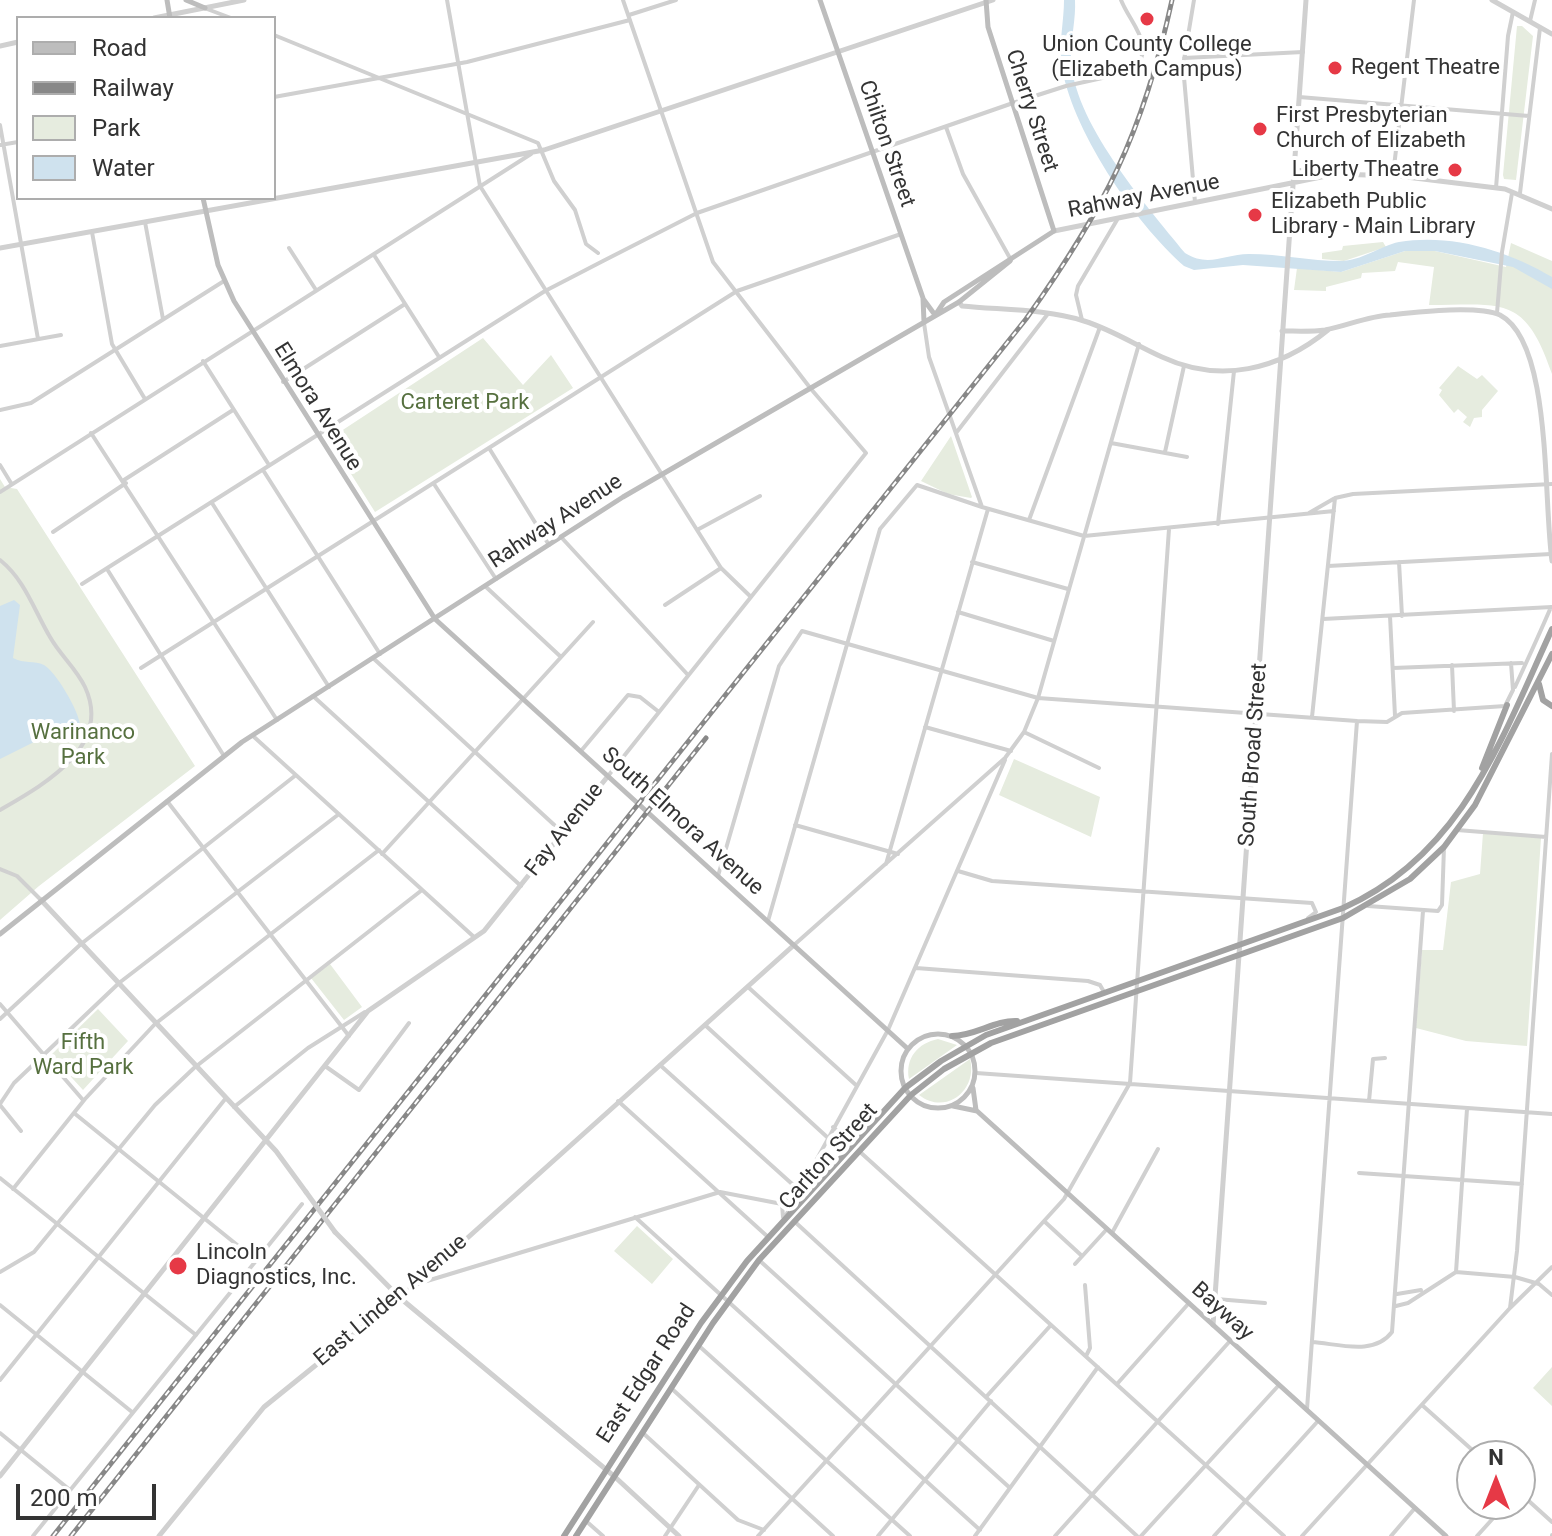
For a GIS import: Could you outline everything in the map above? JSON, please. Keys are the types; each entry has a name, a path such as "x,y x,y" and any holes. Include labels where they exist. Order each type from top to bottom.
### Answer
{"highway":[{"path":"952,1036 974,1033 1007,1020 1021,1021 1343,908 1411,869 1450,825 1481,776 1552,629"},
{"name":"Carlton Street","path":"728,1301 759,1260 911,1095 971,1053 1017,1032 1343,918 1410,879 1457,830 1498,765 1552,654"},
{"path":"1539,683 1543,700 1552,706"},
{"path":"1481,776 1484,759 1507,705"},
{"name":"Carlton Street","path":"814,1187 905,1088 966,1045 1021,1021"},
{"name":"East Edgar Road","path":"564,1536 720,1295 796,1202 814,1187"},
{"name":"East Edgar Road","path":"576,1536 728,1301"}],"main road":[{"path":"167,0 170,16"},
{"path":"186,0 205,8"},
{"name":"Chilton Street","path":"820,0 923,299 924,323"},
{"name":"Cherry Street","path":"986,1 988,27 1054,231"},
{"name":"Elmora Avenue","path":"203,200 224,281 250,330 435,619"},
{"name":"Rahway Avenue","path":"935,315 944,302 1054,231"},
{"name":"Rahway Avenue","path":"0,934 204,771 253,736 561,537 959,302 1010,260"},
{"path":"959,302 976,281"},
{"name":"Chilton Street","path":"923,299 935,315"},
{"name":"South Elmora Avenue","path":"435,619 908,1049"},
{"path":"953,1106 966,1097 976,1073 966,1045 952,1036 929,1035 908,1049 901,1066 905,1088 932,1107 953,1106 977,1111 973,1086"},
{"name":"Bayway","path":"977,1111 1446,1536"}],"street":[{"path":"170,16 244,0"},
{"path":"447,0 480,186 721,568 751,597"},
{"path":"623,0 713,262 811,389"},
{"path":"276,97 459,64 630,18 676,0"},
{"path":"276,199 531,154 993,0"},
{"path":"82,584 545,291 697,213 1013,103 1066,86 1135,70 1143,59 1143,42 1138,26 1126,13 1121,0"},
{"path":"1194,0 1184,58 1196,204"},
{"name":"South Broad Street","path":"1213,1325 1306,0"},
{"path":"1393,175 1414,0"},
{"path":"1492,0 1552,34"},
{"path":"1530,21 1535,0"},
{"path":"205,8 226,16"},
{"path":"1496,188 1513,12"},
{"path":"1520,193 1540,28"},
{"path":"276,36 534,141 544,150 554,181 575,210 586,244 598,253"},
{"path":"1184,58 1303,52"},
{"path":"1299,97 1529,116"},
{"path":"0,125 38,339"},
{"path":"946,127 963,174 1010,260"},
{"path":"0,492 250,330 531,154"},
{"path":"1294,170 1393,175 1496,188 1520,193 1552,209"},
{"name":"Rahway Avenue","path":"1054,231 1336,174"},
{"path":"1497,313 1500,264 1513,191"},
{"path":"0,248 268,200"},
{"path":"1082,320 1076,295 1078,286 1117,220"},
{"path":"145,222 163,319"},
{"path":"92,231 115,350 145,399"},
{"path":"141,668 737,291 901,234"},
{"path":"289,248 316,290"},
{"path":"373,255 439,357"},
{"path":"0,410 31,403 224,281"},
{"path":"959,302 962,306 1082,320 1184,366 1206,371 1234,371 1280,360 1328,330"},
{"path":"283,382 405,304"},
{"path":"1282,331 1328,330 1391,314 1497,313 1516,323 1533,343"},
{"path":"956,433 1047,315"},
{"path":"885,866 985,508 929,357 924,323"},
{"path":"1029,520 1100,326"},
{"path":"0,346 61,335"},
{"path":"794,945 1005,758 1024,732 1038,698 1139,344"},
{"path":"203,361 269,465"},
{"path":"1165,452 1184,366"},
{"path":"1218,524 1234,371"},
{"name":"Fay Avenue","path":"234,1107 342,1026 484,931 521,886 866,453 811,389"},
{"path":"1546,392 1552,561"},
{"path":"53,532 233,410"},
{"path":"91,433 277,720"},
{"path":"1110,443 1187,457"},
{"path":"489,448 549,545"},
{"path":"0,465 12,484"},
{"path":"263,469 380,654"},
{"path":"434,483 496,579"},
{"path":"1306,514 1335,498 1353,494 1550,484"},
{"path":"768,921 880,529 909,492 920,485 936,494 1084,536 1334,511"},
{"path":"697,530 760,496"},
{"path":"1312,717 1335,498"},
{"path":"211,502 329,687"},
{"path":"758,1536 1068,1194 1130,1083 1169,529"},
{"path":"561,537 688,675"},
{"path":"1328,566 1551,554"},
{"path":"0,560 23,585 51,640 84,686 92,714 84,743 72,759 37,787 0,810"},
{"path":"972,562 1068,589"},
{"path":"1399,562 1402,616"},
{"path":"665,605 721,568"},
{"path":"107,569 224,756"},
{"path":"485,586 561,657"},
{"path":"718,876 779,666 802,631 1038,698 1387,722 1395,716 1507,705 1522,663 1530,655 1552,607 1323,619"},
{"path":"958,612 1054,641"},
{"path":"1390,616 1395,716"},
{"path":"13,1189 83,1100 155,1024 380,852 593,622"},
{"path":"373,658 563,833"},
{"path":"1511,663 1513,690"},
{"path":"1393,668 1522,663"},
{"path":"1452,665 1454,711"},
{"path":"581,751 628,695 640,697 659,712"},
{"path":"313,696 521,886"},
{"path":"1489,709 1501,718"},
{"path":"1307,1411 1357,721"},
{"path":"925,727 1011,751"},
{"path":"1024,732 1099,768"},
{"path":"253,736 474,937"},
{"path":"1510,1308 1515,1277 1552,754"},
{"path":"783,1220 782,1204 797,1187 888,1030 1005,758"},
{"path":"0,1019 81,944 296,775"},
{"path":"167,801 349,1036"},
{"path":"21,1131 0,1104 14,1083 118,984 237,889 339,814"},
{"path":"795,825 898,854"},
{"path":"1457,830 1546,837"},
{"path":"1368,906 1435,912 1442,905 1444,847"},
{"path":"0,869 17,876 41,900 226,1098 266,1141 335,1232 399,1297 615,1477 679,1536"},
{"path":"958,871 992,881 1312,903 1316,912 1299,924"},
{"path":"0,1272 34,1252 155,1105 196,1067 304,979 422,890"},
{"path":"1312,1342 1366,1347 1382,1343 1392,1332 1423,911"},
{"name":"East Linden Avenue","path":"159,1536 264,1407 415,1285 794,945"},
{"path":"916,968 1088,981 1100,985 1104,992"},
{"path":"748,987 857,1086"},
{"path":"0,1004 83,1100"},
{"path":"0,1476 368,1011"},
{"path":"325,1066 359,1090 409,1023"},
{"path":"705,1025 827,1137"},
{"path":"1369,1101 1373,1059 1385,1058"},
{"path":"660,1065 797,1187 814,1187"},
{"path":"976,1073 1552,1114"},
{"path":"0,1380 226,1098"},
{"path":"618,1101 768,1237"},
{"path":"1456,1272 1467,1109"},
{"path":"74,1113 257,1261"},
{"path":"833,1127 852,1144"},
{"path":"1075,1264 1110,1231 1158,1149"},
{"path":"859,1150 1284,1536"},
{"path":"1359,1173 1522,1184"},
{"path":"0,1178 196,1335"},
{"path":"415,1285 720,1192 782,1204 796,1202 797,1187"},
{"path":"33,1536 302,1204"},
{"path":"635,1217 980,1530"},
{"path":"794,1221 1139,1536 1279,1385"},
{"path":"1044,1221 1082,1256"},
{"path":"759,1260 1010,1488"},
{"path":"1302,1536 1510,1308 1552,1267"},
{"path":"1397,1294 1411,1294 1456,1272 1515,1277 1535,1282 1552,1295"},
{"path":"1085,1285 1090,1348 1086,1356"},
{"path":"1396,1306 1408,1303 1427,1288"},
{"path":"1216,1299 1265,1303"},
{"path":"1117,1384 1189,1303"},
{"path":"0,1305 132,1412"},
{"path":"878,1536 1051,1325"},
{"path":"1055,1536 1230,1341"},
{"path":"698,1345 910,1536"},
{"path":"975,1536 1098,1367"},
{"path":"671,1388 833,1536"},
{"path":"1422,1405 1461,1440"},
{"path":"1214,1536 1318,1421"},
{"path":"0,1433 70,1490"},
{"path":"643,1433 738,1520 764,1530"},
{"path":"665,1536 699,1484"},
{"path":"1391,1536 1415,1508"},
{"path":"1536,1508 1552,1522"},
{"path":"1477,1536 1492,1520"},
{"path":"586,1521 603,1536"}],"green space":[{"path":"1517,26 1522,26 1533,36 1516,180 1504,179 1503,175"},
{"path":"1383,242 1386,247 1344,261 1322,259 1322,253 1342,250 1343,246"},
{"path":"1511,243 1552,261 1552,374 1532,329 1508,310 1493,306 1429,305 1434,267 1398,262 1395,271 1362,273 1361,278 1326,287 1326,291 1294,290 1297,268 1341,272 1405,251 1435,251 1506,267"},
{"name":"Carteret Park","path":"483,338 523,385 551,355 573,388 375,512 329,439"},
{"path":"1458,366 1477,379 1482,375 1498,391 1482,410 1482,417 1474,418 1470,427 1463,422 1467,417 1458,409 1454,413 1439,395 1442,390 1439,388"},
{"path":"951,436 971,498 948,494 921,481"},
{"name":"Warinanco Park","path":"0,479 5,487 17,489 195,766 39,886 0,920"},
{"path":"1014,759 1100,797 1091,837 999,795"},
{"path":"1483,833 1541,838 1527,1046 1466,1041 1416,1028 1422,950 1443,950 1451,882 1480,874"},
{"path":"330,964 362,1007 344,1020 311,978"},
{"name":"Fifth Ward Park","path":"98,1009 128,1041 83,1090 51,1055"},
{"path":"938,1039 957,1045 909,1079 909,1064 914,1053 924,1044"},
{"path":"970,1059 969,1081 958,1096 939,1103 919,1095"},
{"path":"637,1226 673,1259 652,1284 614,1251"},
{"path":"1552,1367 1552,1406 1533,1388"}],"water":[{"path":"1064,0 1075,0 1071,56 1074,81 1083,107 1113,160 1185,253 1209,260 1249,254 1341,261 1356,259 1399,242 1439,240 1479,246 1517,259 1552,277 1552,289 1513,267 1435,251 1405,251 1341,272 1243,265 1194,270 1184,266 1126,200 1077,116 1061,62"},
{"path":"14,600 20,605 13,658 49,669 71,702 80,725 69,739 64,740 53,724 41,732 40,739 0,759 0,606"}],"railway":[{"path":"53,1536 1026,319 1078,241 1118,168 1148,91 1172,0"},
{"path":"71,1536 706,738"}],"place":[{"name":"Union County College (Elizabeth Campus)","path":"1147,19"},
{"name":"Regent Theatre","path":"1335,68"},
{"name":"First Presbyterian Church of Elizabeth","path":"1260,129"},
{"name":"Liberty Theatre","path":"1455,170"},
{"name":"Elizabeth Public Library - Main Library","path":"1255,215"},
{"name":"Lincoln Diagnostics, Inc.","path":"178,1266"}]}
